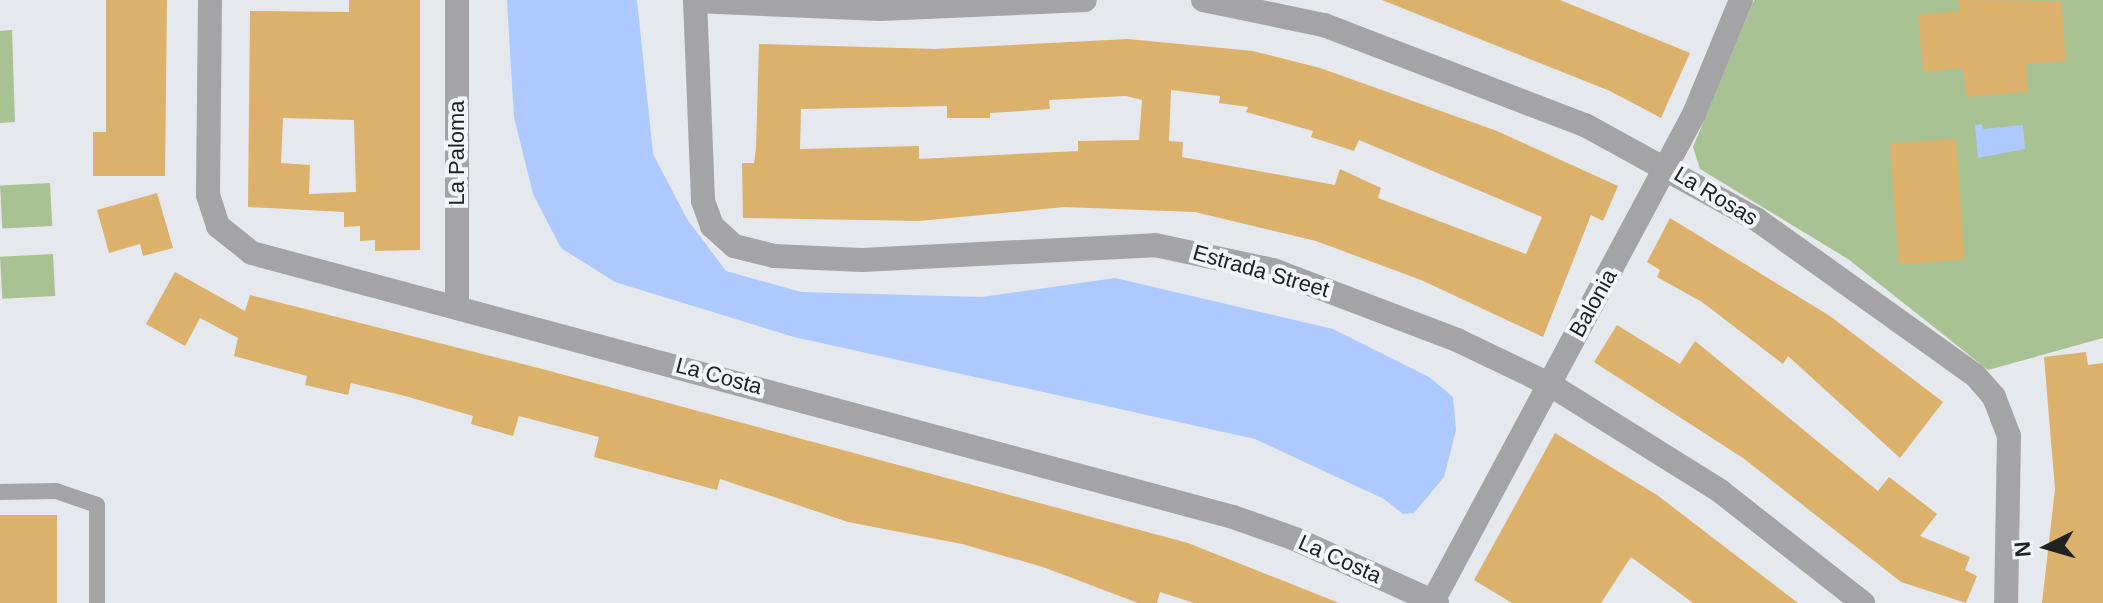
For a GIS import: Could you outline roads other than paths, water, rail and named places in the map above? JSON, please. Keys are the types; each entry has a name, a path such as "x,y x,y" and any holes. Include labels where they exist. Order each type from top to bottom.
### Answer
{"street":[{"name":"La Costa","path":"210,0 208,195 226,235 263,257 457,306 1233,517 1435,602"},
{"name":"La Paloma","path":"457,0 457,306"},
{"path":"695,0 880,9 1085,0"},
{"name":"Estrada Street","path":"695,0 704,207 717,233 741,249 862,260 1118,245 1195,251 1326,288 1549,384 1720,491 1863,603"},
{"name":"La Rosas","path":"1203,0 1310,22 1417,57 1667,167 1852,283 1985,385 2009,436 2006,603"},
{"name":"Balonia","path":"1435,602 1667,167 1741,0"}],"lane":[{"path":"0,492 56,491 97,505 97,603"}],"water":[{"path":"507,0 637,0 653,154 687,219 726,271 801,292 982,297 1115,278 1333,329 1429,377 1453,397 1456,430 1444,477 1414,513 1403,514 1384,499 1255,439 794,337 615,282 561,248 533,194 514,117"},
{"path":"1982,124 1983,129 2023,125 2025,149 1978,158 1975,125"}]}
